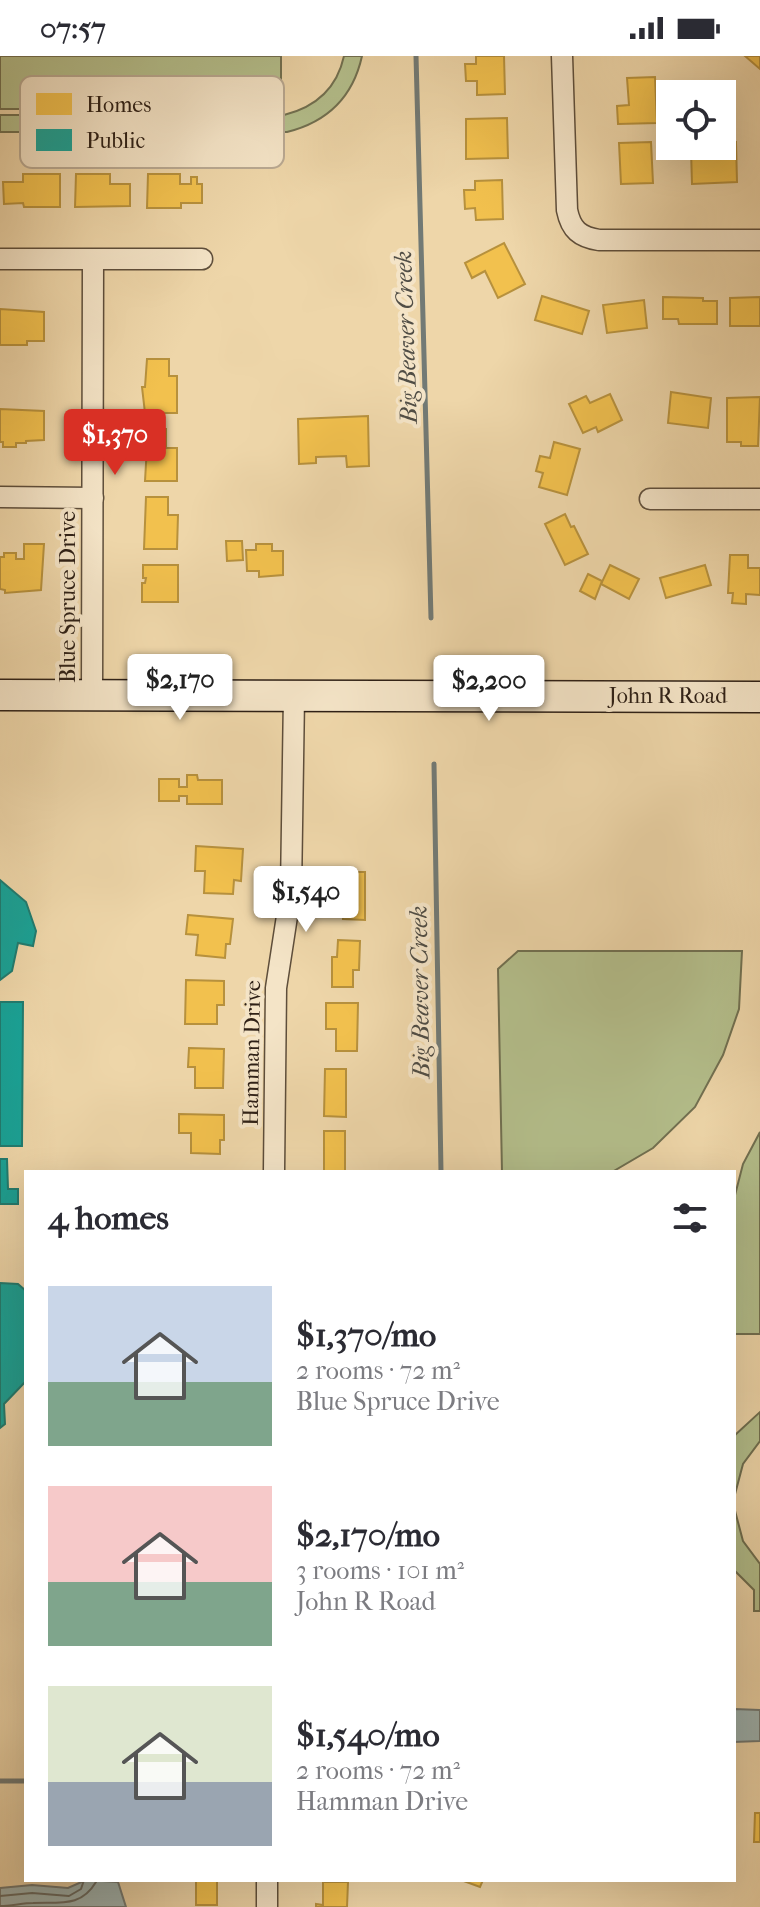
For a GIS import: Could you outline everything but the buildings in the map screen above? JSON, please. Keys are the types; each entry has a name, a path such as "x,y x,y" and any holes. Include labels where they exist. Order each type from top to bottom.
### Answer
{"main road":[{"name":"John R Road","path":"0,695 760,697"}],"street":[{"path":"562,56 567,210 569,220 580,235 599,240 760,240"},
{"path":"0,259 202,259"},
{"name":"Blue Spruce Drive","path":"92,695 93,260"},
{"path":"0,497 93,498"},
{"path":"650,499 760,499"},
{"name":"Hamman Drive","path":"274,1170 276,988 291,890 294,696"},
{"path":"267,1882 267,1907"}],"green space":[{"path":"0,56 281,56 281,76 20,76 20,109 0,109"},
{"path":"344,56 362,56 352,84 336,106 314,122 284,132 284,115 315,101 330,87"},
{"path":"0,115 20,115 20,132 0,132"},
{"path":"518,951 742,951 739,1009 723,1055 695,1107 653,1148 615,1170 502,1170 498,969"},
{"path":"760,1132 760,1334 736,1334 736,1191 743,1164"},
{"path":"760,1412 760,1441 743,1464 736,1490 736,1434"},
{"path":"736,1515 743,1541 760,1564 760,1611 754,1611 754,1590 736,1572"}],"water":[{"path":"736,1709 760,1710 760,1741 736,1742"},
{"path":"82,1882 118,1882 126,1907 0,1907 0,1888 32,1885 68,1888"}],"waterway":[{"name":"Big Beaver Creek","path":"416,56 431,618"},
{"name":"Big Beaver Creek","path":"434,764 441,1170"},
{"name":"Big Beaver Creek","path":"0,1781 24,1781"}]}
